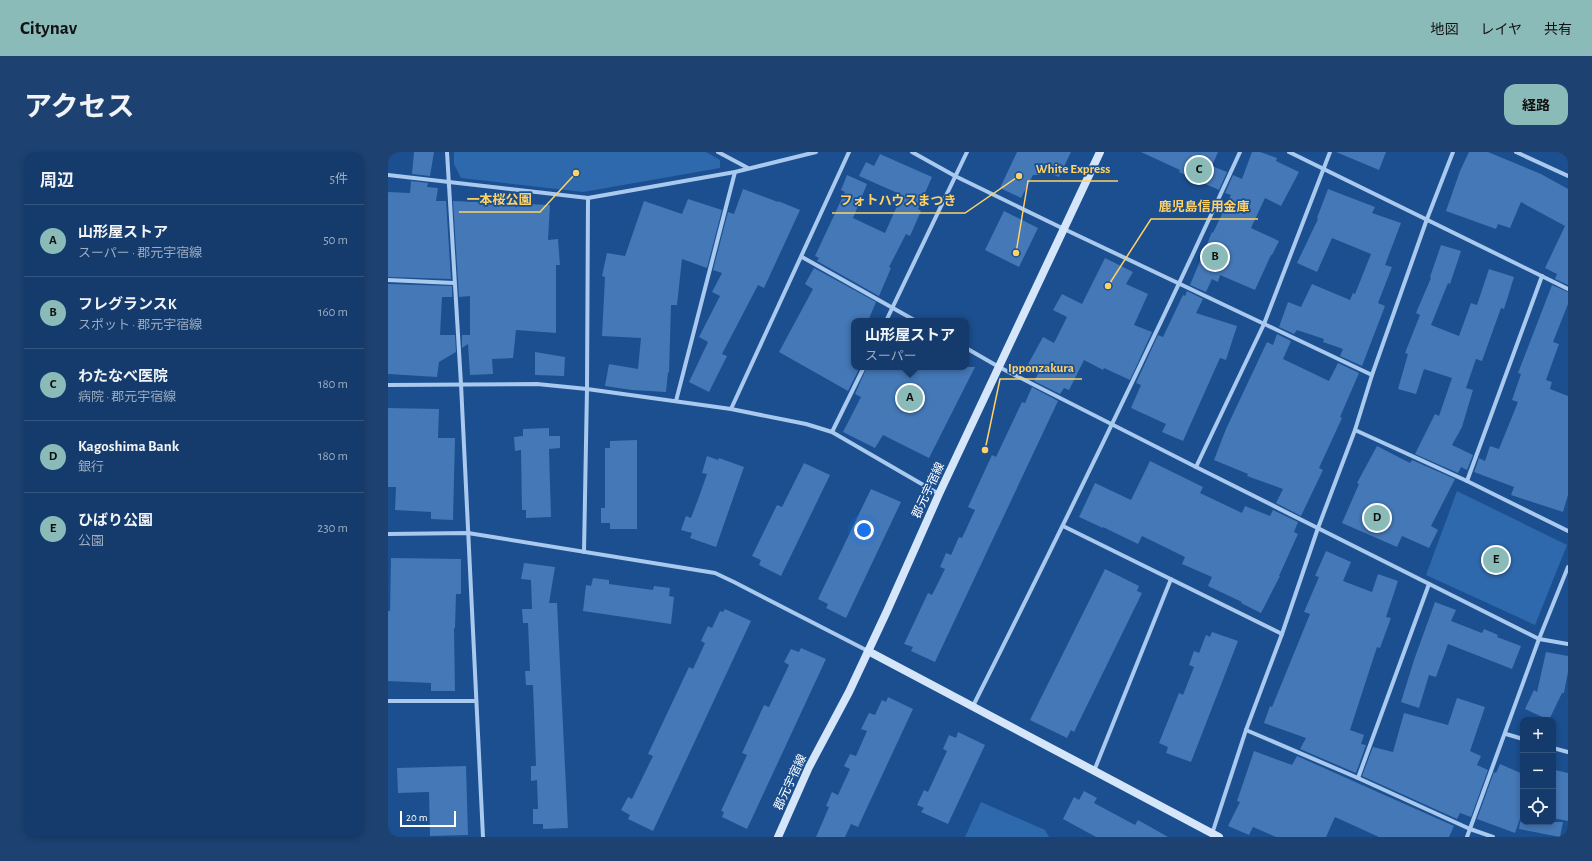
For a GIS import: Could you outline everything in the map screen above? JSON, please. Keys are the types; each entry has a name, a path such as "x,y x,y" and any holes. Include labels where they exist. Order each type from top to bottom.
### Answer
{"street":[{"path":"447,152 461,384 475,701 483,837"},
{"path":"718,152 748,168"},
{"path":"388,175 588,198 735,172 816,152"},
{"path":"731,409 849,152"},
{"path":"912,152 955,176 1064,229 1372,375"},
{"path":"887,318 966,152"},
{"name":"郡元宇宿線","path":"778,837 809,767 849,692 939,494 1100,152"},
{"path":"973,706 1063,526 1180,284 1240,152"},
{"path":"1289,152 1568,289"},
{"path":"1196,467 1264,324 1330,152"},
{"path":"388,534 468,533 715,573 973,706 1214,836 1246,730 1282,634 1318,528 1355,430 1372,375 1427,219 1453,152"},
{"path":"1516,152 1568,176"},
{"path":"676,401 735,172"},
{"path":"584,552 588,389 588,198"},
{"path":"802,257 910,318"},
{"path":"1467,481 1542,276"},
{"path":"388,280 454,283"},
{"path":"969,350 999,367 1112,423 1196,467 1539,639 1568,644"},
{"path":"832,432 863,370"},
{"path":"388,385 537,384 588,389 731,409 806,424 832,432 939,494"},
{"path":"1355,430 1467,481 1568,531"},
{"path":"1063,526 1282,634"},
{"path":"1467,837 1506,734 1539,639 1568,567"},
{"path":"1094,771 1171,579"},
{"path":"1358,778 1429,584"},
{"path":"388,701 475,701"},
{"path":"1246,730 1358,778 1470,829 1494,837"},
{"path":"1506,734 1520,738"},
{"path":"1556,749 1568,752"}],"shaded area":[{"path":"454,152 706,152 720,160 720,168 583,192 461,178 454,164"},
{"path":"1457,491 1567,545 1535,625 1426,575"},
{"path":"981,802 1045,830 1049,837 965,837"}],"building":[{"path":"414,152 434,152 430,176 412,174"},
{"path":"1017,152 1071,152 1059,177 1045,171 1040,175 1033,175 1021,198 1000,188"},
{"path":"1141,152 1218,152 1212,166 1227,172 1219,190 1179,172 1180,170"},
{"path":"1252,152 1260,152 1277,158 1276,161 1299,172 1281,206 1265,198 1251,228 1279,241 1255,290 1220,275 1218,282 1212,279 1206,292 1190,285 1212,232 1213,233 1231,195 1225,193 1233,175 1242,179"},
{"path":"1336,152 1386,152 1379,170"},
{"path":"1469,152 1488,152 1541,174 1568,189 1568,285 1555,279 1557,274 1545,268 1565,226 1521,202 1510,228 1498,224 1496,229 1446,211 1460,171"},
{"path":"880,154 932,177 918,209 921,211 910,236 906,234 889,267 891,268 879,296 817,261 819,258 815,256 845,192 841,190 847,175 867,184 853,218 885,233 902,195 859,176 866,162 874,166"},
{"path":"411,181 428,183 427,187 438,188 436,201 446,201 451,279 388,277 388,192 410,193"},
{"path":"743,189 800,210 764,288 758,285 722,354 727,356 709,392 689,382 708,342 699,337 720,296 712,292 722,273 713,270 728,212 734,214"},
{"path":"1328,189 1375,207 1372,213 1401,223 1385,265 1392,267 1378,303 1385,306 1362,366 1340,356 1343,349 1323,342 1324,339 1297,330 1294,334 1279,327 1288,302 1301,307 1312,284 1350,300 1353,293 1355,294 1371,254 1332,238 1317,272 1297,263 1318,219 1317,218"},
{"path":"688,199 722,210 707,268 682,259 677,305 671,305 669,373 668,372 666,392 632,390 605,386 609,364 638,369 641,338 602,336 605,277 602,276 607,253 625,256 644,201 682,214"},
{"path":"453,201 550,205 548,240 558,239 560,265 556,265 556,333 516,330 513,358 492,359 493,374 470,375 468,344 462,348 462,335 470,335 470,296 459,297"},
{"path":"1004,211 1038,228 1019,267 985,250"},
{"path":"1441,245 1461,251 1450,284 1448,283 1431,325 1459,336 1471,303 1477,305 1489,269 1514,277 1504,309 1501,308 1482,361 1476,359 1466,388 1473,390 1462,427 1452,445 1473,455 1467,470 1461,467 1458,473 1415,454 1435,414 1439,416 1452,378 1424,369 1416,394 1398,389 1408,354 1405,353 1420,315 1416,313 1431,278 1430,277"},
{"path":"1105,258 1133,272 1126,284 1148,294 1134,325 1152,332 1130,380 1104,368 1103,370 1084,360 1069,390 1064,388 1060,394 1034,381 1038,374 1026,368 1043,337 1054,343 1067,317 1053,310 1062,294 1082,304"},
{"path":"814,268 876,302 869,318 851,318 851,370 858,370 848,391 779,352 813,289 805,284"},
{"path":"388,284 452,286 452,297 442,297 440,335 455,335 456,352 439,362 437,377 388,374"},
{"path":"1552,285 1568,292 1568,304 1553,342 1559,344 1546,380 1552,382 1550,389 1568,396 1568,495 1563,512 1511,495 1514,487 1474,472 1479,458 1485,461 1490,446 1499,449 1518,402 1512,400 1521,374 1518,373"},
{"path":"1187,291 1203,299 1196,313 1237,326 1226,360 1220,358 1183,441 1162,432 1166,424 1131,408 1141,385 1136,383 1158,335 1163,337 1183,295 1185,296"},
{"path":"1277,334 1291,341 1283,359 1329,381 1338,363 1359,373 1340,417 1342,418 1319,468 1323,470 1301,516 1276,503 1283,489 1247,476 1248,474 1214,460 1226,429 1267,342 1273,345"},
{"path":"535,352 565,357 564,376 535,375"},
{"path":"969,367 975,367 929,458 883,435 875,448 843,432 861,397 855,394 866,370 969,370"},
{"path":"1032,387 1058,401 935,662 911,651 913,647 904,644 928,593 932,595 945,569 940,567 946,553 951,555 959,537 962,538 975,510 968,507 992,455 996,457 1022,402 1025,403"},
{"path":"388,408 439,409 438,438 455,438 453,520 431,519 431,512 395,510 396,487 388,487"},
{"path":"549,428 549,436 560,436 560,448 549,449 551,517 526,518 526,510 522,510 521,450 515,451 514,437 523,436 523,429"},
{"path":"637,440 637,529 610,529 610,523 601,523 601,508 605,508 605,448 610,448 610,441"},
{"path":"1377,446 1410,463 1412,460 1455,479 1431,526 1438,530 1429,548 1402,536 1397,547 1342,523 1359,484 1357,483"},
{"path":"707,456 718,460 719,458 744,467 716,547 690,538 692,533 681,530 686,516 691,518 700,494 707,474 702,473"},
{"path":"1150,461 1203,487 1200,493 1242,513 1245,506 1270,516 1273,510 1298,522 1294,532 1298,534 1280,576 1261,613 1208,586 1212,577 1182,564 1185,557 1142,536 1138,544 1079,517 1095,483 1131,500"},
{"path":"804,463 830,475 781,576 759,565 761,560 752,556 777,505 782,507"},
{"path":"871,489 901,502 846,618 826,608 828,604 818,599"},
{"path":"1326,551 1351,562 1343,581 1372,592 1378,574 1398,581 1386,617 1391,618 1380,648 1377,647 1350,730 1364,735 1361,744 1366,745 1356,773 1300,749 1306,738 1264,723 1310,614 1304,612 1319,577 1315,576"},
{"path":"391,558 461,559 461,594 456,594 454,628 455,691 431,691 431,683 388,681 388,611 390,611"},
{"path":"524,563 555,567 549,603 557,603 568,828 543,829 543,824 533,824 533,809 538,809 537,780 531,781 531,766 536,766 533,685 526,685 525,671 530,671 528,623 523,623 522,609 532,609 531,580 521,579"},
{"path":"1105,569 1139,586 1137,591 1142,593 1074,732 1071,730 1067,738 1030,720"},
{"path":"593,578 609,580 609,584 653,590 654,586 670,588 669,596 674,597 671,624 583,611 586,585 591,586"},
{"path":"1435,602 1456,610 1451,621 1482,633 1484,629 1498,635 1497,637 1521,646 1512,669 1448,644 1436,677 1429,675 1419,708 1401,702 1414,660"},
{"path":"725,609 751,621 653,831 628,819 630,815 621,810 628,797 632,799 653,756 648,754 689,667 693,669 705,643 701,641 708,626 712,628 720,611 723,612"},
{"path":"1212,632 1238,641 1191,762 1166,753 1168,747 1159,743 1179,693 1183,695 1194,667 1189,665 1194,651 1199,653 1206,635 1210,637"},
{"path":"801,648 826,659 747,829 722,817 724,812 721,811 747,755 742,753 764,705 769,707 789,665 784,662 791,649 799,652"},
{"path":"1546,652 1568,656 1568,672 1564,693 1562,693 1550,717 1542,717 1525,709 1534,690 1537,692"},
{"path":"888,697 913,709 858,827 851,824 845,837 816,837 829,807 826,806 832,792 838,795 850,769 844,766 850,754 856,756 867,731 861,729 869,713 875,715 882,700 886,702"},
{"path":"1457,698 1485,707 1470,751 1481,756 1477,765 1488,770 1471,817 1460,813 1457,819 1362,776 1373,747 1393,752 1404,713 1448,725"},
{"path":"958,732 985,745 948,824 921,812 924,808 917,805 924,790 928,792 947,751 943,749 949,735 956,738"},
{"path":"1254,751 1292,765 1297,756 1454,826 1449,837 1379,837 1335,817 1326,837 1276,837 1253,827 1249,835 1228,826 1240,802 1237,801"},
{"path":"1500,764 1520,773 1520,819 1515,833 1477,819 1494,772 1496,773"},
{"path":"466,766 468,835 430,836 429,792 398,793 397,768"},
{"path":"1556,770 1568,773 1568,821 1556,819"},
{"path":"1084,791 1097,798 1094,803 1135,825 1138,820 1168,837 1096,837 1063,819 1074,797 1079,800"},
{"path":"1520,822 1520,825 1556,825 1556,822 1563,822 1560,837 1519,829"}],"place":[{"name":"わたなべ医院","path":"1199,170"},
{"name":"一本桜公園","path":"576,173"},
{"name":"フォトハウスまつき","path":"1019,176"},
{"name":"White Express","path":"1016,253"},
{"name":"フレグランスK","path":"1215,257"},
{"name":"鹿児島信用金庫","path":"1108,286"},
{"name":"山形屋ストア","path":"910,398"},
{"name":"Ipponzakura","path":"985,450"},
{"name":"Kagoshima Bank","path":"1377,518"},
{"name":"ひばり公園","path":"1496,560"}]}
